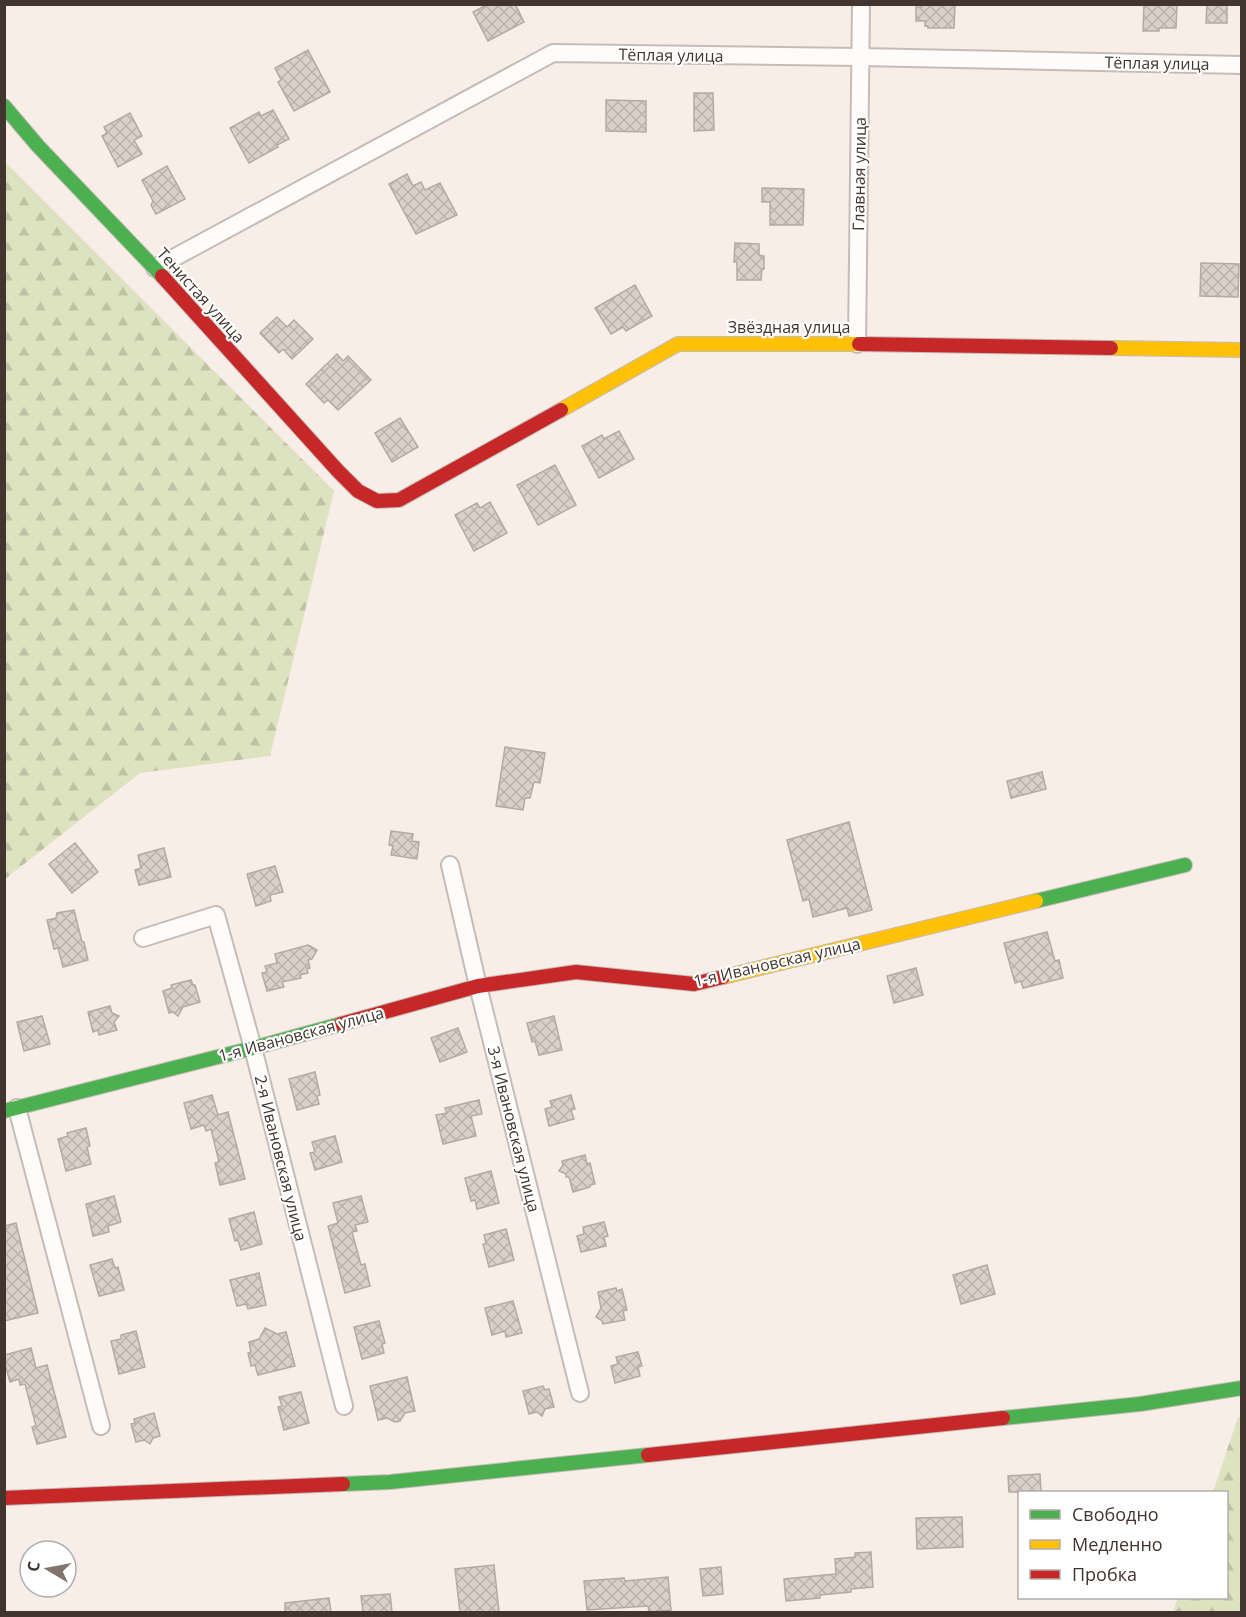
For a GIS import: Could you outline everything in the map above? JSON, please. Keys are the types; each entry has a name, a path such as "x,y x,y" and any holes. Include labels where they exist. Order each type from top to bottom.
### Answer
{"street":[{"name":"Главная улица","path":"857,344 861,4"},
{"name":"Тёплая улица","path":"155,268 553,54 861,57 1242,65"},
{"name":"Тенистая улица","path":"4,106 38,146 155,268 338,471 358,491 377,501"},
{"name":"Звёздная улица","path":"377,501 399,500 678,344 857,344 1242,350"},
{"name":"3-я Ивановская улица","path":"450,865 580,1393"},
{"name":"1-я Ивановская улица","path":"101,1426 10,1109 253,1048 478,986 576,972 694,984 1185,865"},
{"name":"2-я Ивановская улица","path":"143,938 216,915 253,1048 344,1406"},
{"path":"4,1498 390,1482 1140,1404 1242,1388"}],"green space":[{"path":"5,162 334,491 270,756 140,773 5,879"},
{"path":"1238,1417 1241,1417 1241,1612 1173,1612 1178,1599 1228,1599 1228,1491 1213,1491"}],"building":[{"path":"488,4 515,4 524,22 488,41 473,12"},
{"path":"922,4 955,4 954,28 928,28 925,26 925,21 916,21 916,7 922,7"},
{"path":"1144,4 1177,4 1176,28 1143,31"},
{"path":"1207,4 1227,4 1227,23 1206,23"},
{"path":"308,50 330,92 294,111 278,82 281,80 275,68"},
{"path":"694,93 713,93 714,130 694,131"},
{"path":"606,100 646,101 646,132 606,131"},
{"path":"273,110 289,139 249,163 230,128 259,112 261,116"},
{"path":"130,113 142,136 134,140 142,154 118,167 102,136 107,133 104,127"},
{"path":"167,166 185,199 156,214 151,205 153,201 142,180"},
{"path":"407,174 413,186 421,182 425,190 440,183 457,215 416,234 389,184"},
{"path":"762,188 804,189 803,225 770,225 770,202 762,202"},
{"path":"735,243 759,244 759,255 764,256 761,280 737,280 737,262 734,262"},
{"path":"1201,263 1239,264 1238,297 1200,296"},
{"path":"635,285 652,316 626,331 623,327 611,334 595,308"},
{"path":"277,317 287,327 294,320 313,339 292,359 283,349 279,353 260,333"},
{"path":"337,354 343,361 348,356 371,380 338,410 328,400 324,403 306,384"},
{"path":"400,418 418,447 392,462 375,433"},
{"path":"619,431 634,459 599,478 582,446 602,435 604,439"},
{"path":"555,465 576,505 538,525 517,485"},
{"path":"490,502 507,533 474,551 455,515 477,503 480,508"},
{"path":"505,747 545,753 540,783 534,782 530,798 525,798 523,810 496,806"},
{"path":"1042,772 1046,789 1011,798 1007,781"},
{"path":"849,822 872,910 849,916 847,908 813,917 809,899 803,901 787,840"},
{"path":"391,831 413,834 412,841 419,842 417,859 391,855 393,846 389,845"},
{"path":"75,843 98,872 72,893 49,864"},
{"path":"164,848 171,877 139,885 135,870 141,868 138,855"},
{"path":"275,866 283,892 270,895 271,901 256,906 247,874"},
{"path":"74,910 88,960 63,967 58,948 54,949 47,920 56,918 57,913"},
{"path":"1047,932 1055,961 1059,960 1063,978 1023,988 1021,981 1015,983 1004,943"},
{"path":"308,945 317,950 312,959 308,960 310,968 307,969 308,973 300,975 301,978 282,982 284,987 267,991 262,973 267,972 265,966 277,963 275,954"},
{"path":"916,968 923,995 894,1003 887,976"},
{"path":"191,980 195,985 200,1002 183,1007 178,1016 173,1012 169,1013 163,991 172,988 171,985"},
{"path":"110,1006 112,1013 119,1016 114,1022 117,1030 99,1035 98,1030 93,1032 88,1012"},
{"path":"42,1016 50,1044 24,1051 17,1022"},
{"path":"554,1016 562,1050 539,1055 535,1041 532,1042 527,1023"},
{"path":"458,1028 467,1052 440,1062 431,1038"},
{"path":"315,1072 320,1095 317,1096 319,1104 297,1110 289,1079"},
{"path":"212,1095 218,1115 228,1112 245,1179 220,1185 215,1163 219,1162 211,1129 206,1131 204,1125 191,1129 184,1103"},
{"path":"571,1095 575,1109 571,1110 574,1119 549,1126 545,1109 552,1107 550,1101"},
{"path":"479,1100 482,1114 471,1116 476,1136 443,1144 436,1115 447,1113 445,1108"},
{"path":"86,1128 91,1164 66,1171 58,1139 68,1136 67,1133"},
{"path":"335,1136 342,1162 315,1170 310,1153 315,1152 312,1142"},
{"path":"585,1155 587,1164 590,1163 595,1184 573,1192 569,1177 559,1171 563,1165 562,1161"},
{"path":"491,1171 499,1203 477,1209 475,1200 471,1201 465,1178"},
{"path":"114,1196 121,1222 108,1226 109,1232 93,1236 86,1204"},
{"path":"361,1196 368,1222 355,1225 357,1231 352,1232 361,1265 365,1264 370,1286 345,1293 328,1226 338,1223 333,1203"},
{"path":"254,1212 262,1244 241,1250 238,1240 235,1241 229,1219"},
{"path":"604,1222 608,1236 604,1237 606,1246 581,1252 577,1236 584,1234 583,1227"},
{"path":"16,1223 38,1313 4,1321 4,1226"},
{"path":"506,1229 514,1260 489,1267 483,1244 486,1244 484,1235"},
{"path":"112,1259 115,1268 118,1267 124,1290 99,1296 90,1265"},
{"path":"987,1265 995,1294 961,1304 953,1275"},
{"path":"259,1273 266,1305 248,1309 246,1304 237,1306 230,1280"},
{"path":"616,1288 617,1291 622,1289 627,1310 623,1311 625,1320 603,1324 596,1317 601,1308 598,1292"},
{"path":"513,1301 522,1333 506,1337 505,1331 492,1335 485,1308"},
{"path":"379,1321 385,1343 382,1344 384,1353 362,1359 354,1327"},
{"path":"265,1328 277,1334 286,1332 295,1366 258,1375 255,1365 251,1366 248,1353 251,1352 249,1342 259,1339"},
{"path":"136,1331 145,1367 119,1374 111,1341 121,1339 121,1335"},
{"path":"31,1348 36,1368 47,1365 66,1437 37,1444 32,1427 36,1426 25,1384 20,1385 19,1379 10,1382 4,1361 4,1355"},
{"path":"638,1352 642,1366 638,1367 640,1376 615,1383 611,1366 618,1364 616,1357"},
{"path":"407,1377 415,1411 405,1413 400,1421 395,1422 387,1418 378,1420 370,1386"},
{"path":"543,1386 545,1390 549,1389 554,1407 545,1409 542,1416 537,1412 529,1414 523,1391"},
{"path":"301,1392 309,1423 284,1430 278,1407 282,1406 279,1397"},
{"path":"154,1413 160,1436 153,1438 150,1444 144,1440 136,1442 131,1424 135,1423 134,1419"},
{"path":"1040,1474 1041,1491 1009,1492 1008,1476"},
{"path":"962,1517 963,1547 917,1549 916,1518"},
{"path":"871,1552 873,1587 820,1595 820,1598 786,1601 784,1579 836,1574 835,1559 855,1557 855,1553"},
{"path":"494,1565 499,1612 460,1612 455,1569"},
{"path":"721,1567 723,1594 703,1596 700,1569"},
{"path":"668,1577 671,1610 649,1612 648,1606 587,1610 584,1581 624,1578 625,1581"},
{"path":"390,1594 392,1612 363,1612 361,1596"},
{"path":"329,1598 331,1612 285,1612 285,1603"}],"traffic: fast":[{"path":"4,106 38,146 162,276"},
{"path":"1036,901 1185,865"},
{"path":"4,1111 341,1024"},
{"path":"1003,1418 1140,1404 1242,1388"},
{"path":"343,1484 390,1482 648,1455"}],"traffic: slow":[{"path":"561,410 678,344 859,344"},
{"path":"1111,348 1242,350"},
{"path":"723,977 1036,901"}],"traffic: jam":[{"path":"162,276 338,471 358,491 377,501 399,500 561,410"},
{"path":"859,344 1111,348"},
{"path":"341,1024 478,986 576,972 694,984 723,977"},
{"path":"648,1455 1003,1418"},
{"path":"4,1498 343,1484"}]}
